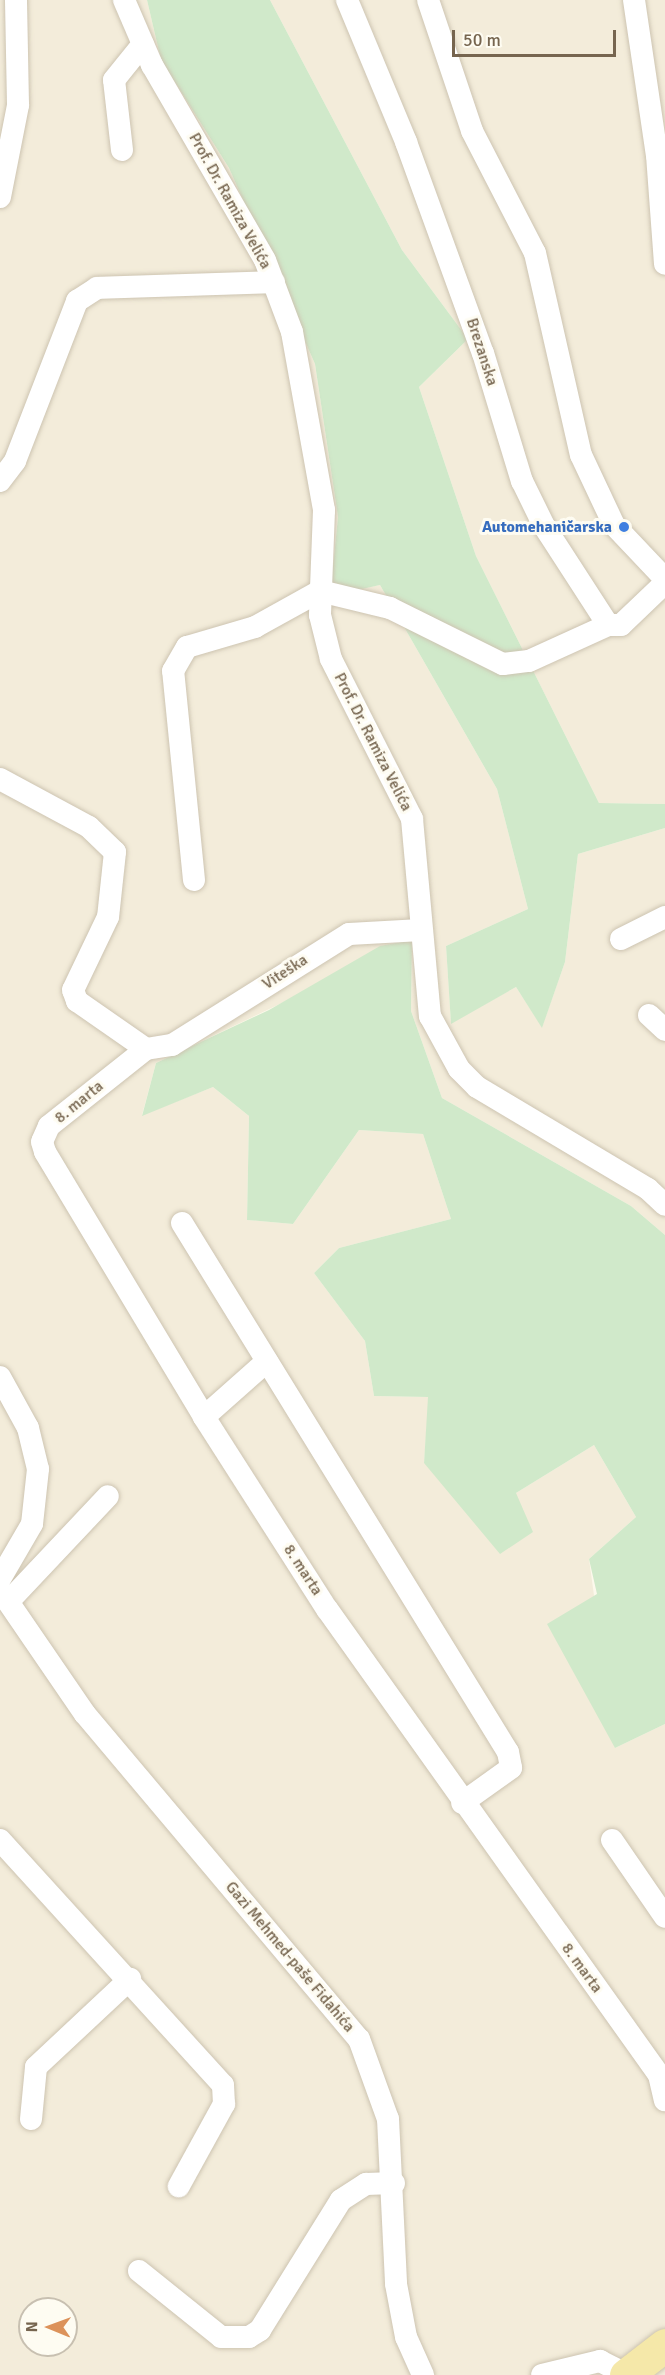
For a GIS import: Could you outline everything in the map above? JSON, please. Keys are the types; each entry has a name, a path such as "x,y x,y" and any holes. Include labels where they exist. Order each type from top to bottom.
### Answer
{"main road":[{"path":"626,2375 665,2345"}],"street":[{"path":"0,197 18,105 16,0"},
{"name":"Prof. Dr. Ramiza Velića","path":"124,0 143,44 273,282 301,369 324,510 320,591 331,659 412,819 421,930"},
{"name":"Brezanska","path":"347,0 419,175 483,353 522,481 608,625"},
{"path":"194,880 180,723 172,671 180,652 255,627 320,591 390,608 503,664 529,661 608,625 621,625 665,581 614,525 589,474 535,253 472,131 428,0"},
{"path":"634,0 657,155 665,264"},
{"path":"122,150 114,80 143,44"},
{"path":"2,480 77,301 98,288 273,282"},
{"path":"0,779 89,827 114,852 108,916 73,990 77,1001 146,1049"},
{"path":"621,939 665,917"},
{"path":"421,930 430,1016 459,1070 515,1114 648,1189 665,1205"},
{"name":"Viteška","path":"146,1049 172,1045 349,934 421,930"},
{"name":"8. marta","path":"146,1049 49,1126 42,1142 204,1417 462,1803 662,2070 665,2100"},
{"path":"182,1223 508,1752 511,1768 462,1803"},
{"path":"204,1417 267,1361"},
{"path":"0,1377 35,1448 38,1495 22,1548 0,1579"},
{"name":"Gazi Mehmed-paše Fidahića","path":"108,1496 5,1595 85,1714 359,2039 388,2119 394,2183 399,2310 423,2375"},
{"path":"0,1840 130,1979 224,2085 224,2104 179,2186"},
{"path":"612,1840 665,1917"},
{"path":"31,2120 36,2067 130,1979"},
{"path":"139,2271 220,2337 249,2337 260,2330 341,2200 366,2184 394,2183"},
{"path":"542,2375 600,2361 626,2375"}],"shaded area":[{"path":"0,0 147,0 161,60 229,168 315,364 338,517 330,595 380,585 497,789 528,909 446,946 451,1023 516,987 542,1027 565,962 578,854 665,828 665,1235 631,1206 442,1098 411,1011 412,941 156,1063 142,1115 213,1087 249,1116 247,1220 293,1224 359,1130 423,1134 451,1219 339,1248 314,1273 365,1341 374,1396 429,1397 424,1463 516,1493 594,1445 636,1517 589,1559 615,1748 665,1724 665,2375 0,2375"},
{"path":"270,0 665,0 665,804 599,803 476,556 419,387 468,339 402,250"}],"green space":[{"path":"147,0 270,0 402,250 468,339 419,387 476,556 599,803 665,804 665,828 578,854 565,962 542,1028 516,987 451,1024 446,946 528,909 497,789 380,585 330,596 338,517 315,364 229,168 161,60"},
{"path":"412,940 411,1011 442,1098 631,1206 665,1235 665,1724 615,1748 547,1624 597,1594 589,1559 636,1517 594,1445 516,1493 533,1532 500,1554 424,1463 428,1397 374,1396 365,1341 314,1273 339,1248 451,1219 423,1134 359,1130 293,1224 247,1220 249,1116 213,1087 142,1116 156,1063 269,1010 380,946"}],"place":[{"name":"Automehaničarska","path":"624,527"}]}
